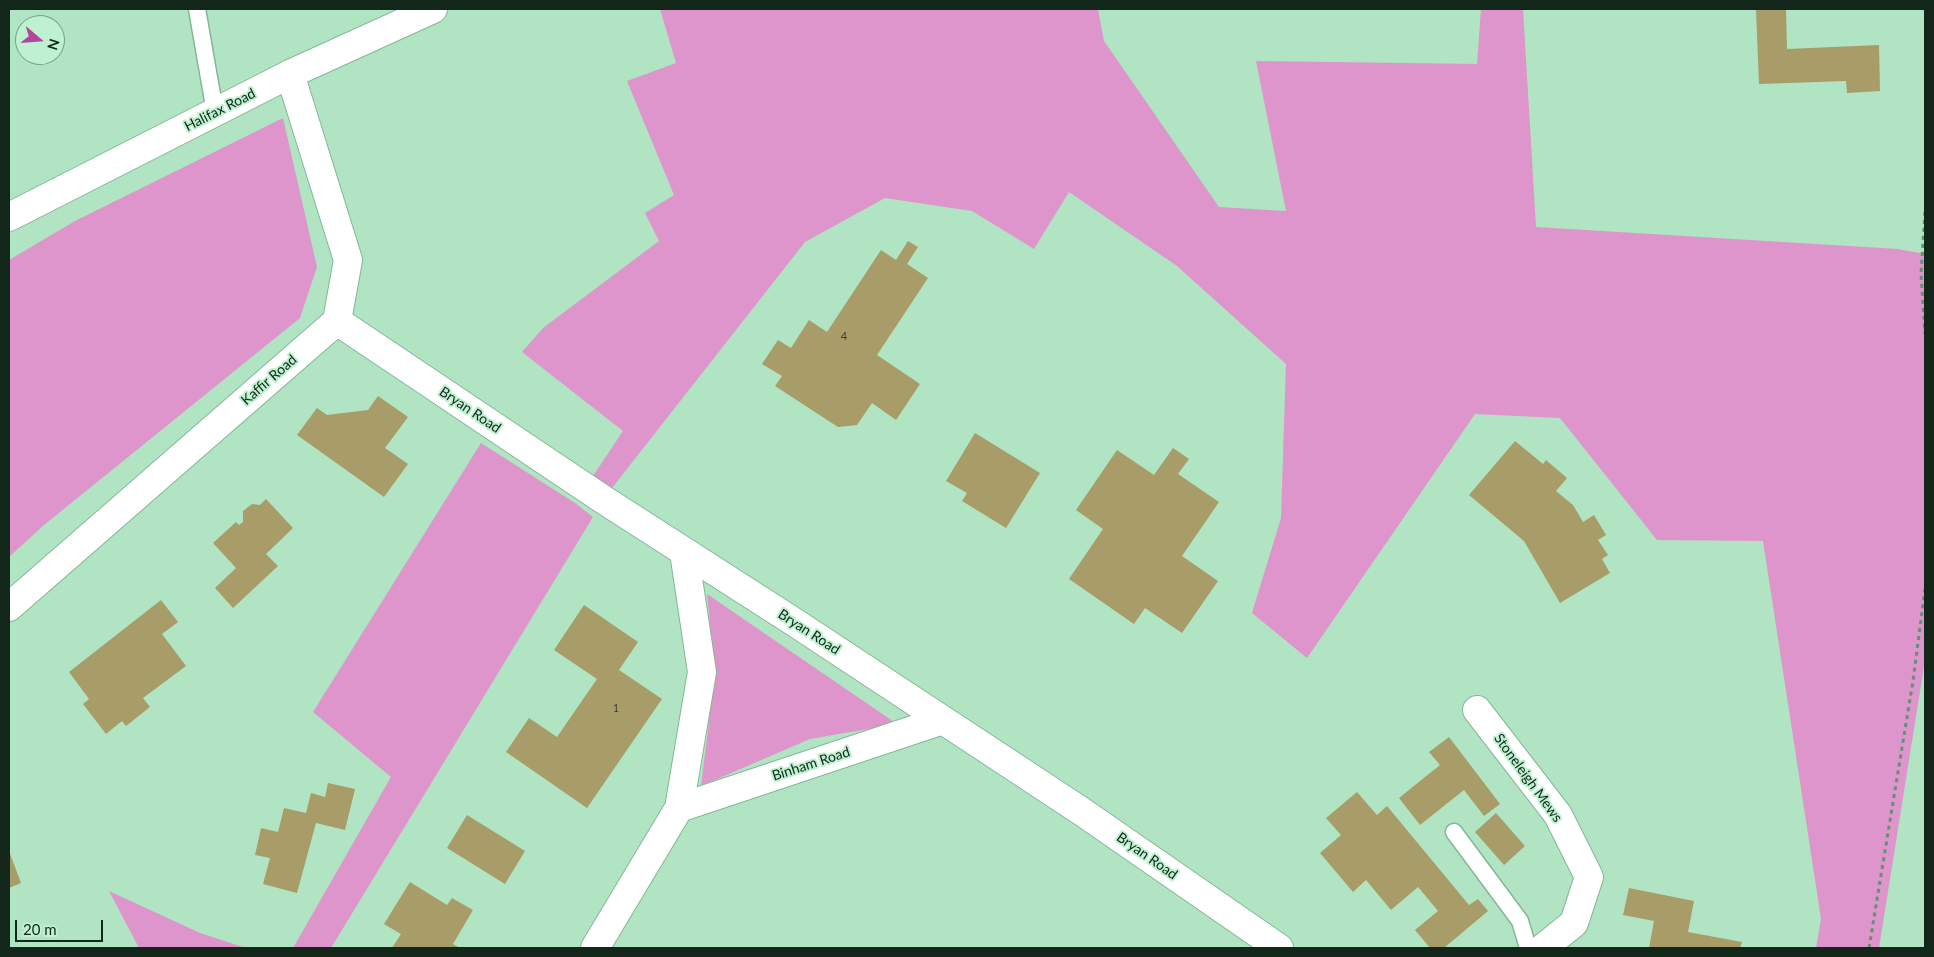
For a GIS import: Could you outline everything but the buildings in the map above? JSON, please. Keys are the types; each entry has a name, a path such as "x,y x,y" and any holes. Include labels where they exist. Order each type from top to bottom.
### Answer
{"main road":[{"name":"Halifax Road","path":"9,217 290,74 433,9"},
{"path":"290,74 348,260 337,321"},
{"name":"Bryan Road","path":"337,321 684,552 1081,811 1279,948"},
{"name":"Kaffir Road","path":"9,608 337,321"},
{"path":"595,948 679,808 702,672 684,552"},
{"name":"Stoneleigh Mews","path":"1477,710 1558,814 1589,877 1574,923 1543,948"},
{"name":"Binham Road","path":"679,808 944,720"}],"lane":[{"path":"197,9 216,112"},
{"path":"1454,832 1520,921 1528,948"}],"path":[{"path":"1925,212 1921,274 1925,334"},
{"path":"1921,274 1925,279"},
{"path":"1869,948 1913,681 1925,589"}],"shaded area":[{"path":"660,9 1098,9 1104,41 1219,207 1286,211 1256,61 1477,64 1481,9 1523,9 1536,227 1898,249 1925,254 1925,660 1879,948 1816,948 1821,919 1763,541 1657,540 1560,418 1475,414 1307,658 1252,613 1281,518 1286,364 1177,266 1069,192 1034,249 972,211 885,198 805,242 612,488 593,476 623,431 522,352 543,328 659,241 645,213 674,195 627,81 676,63"},
{"path":"283,118 317,267 300,318 44,525 9,557 9,260 75,221"},
{"path":"481,443 575,503 593,517 331,948 293,948 391,777 313,712"},
{"path":"707,594 897,724 810,739 701,786 715,673"},
{"path":"109,891 200,933 246,948 139,948"}]}
